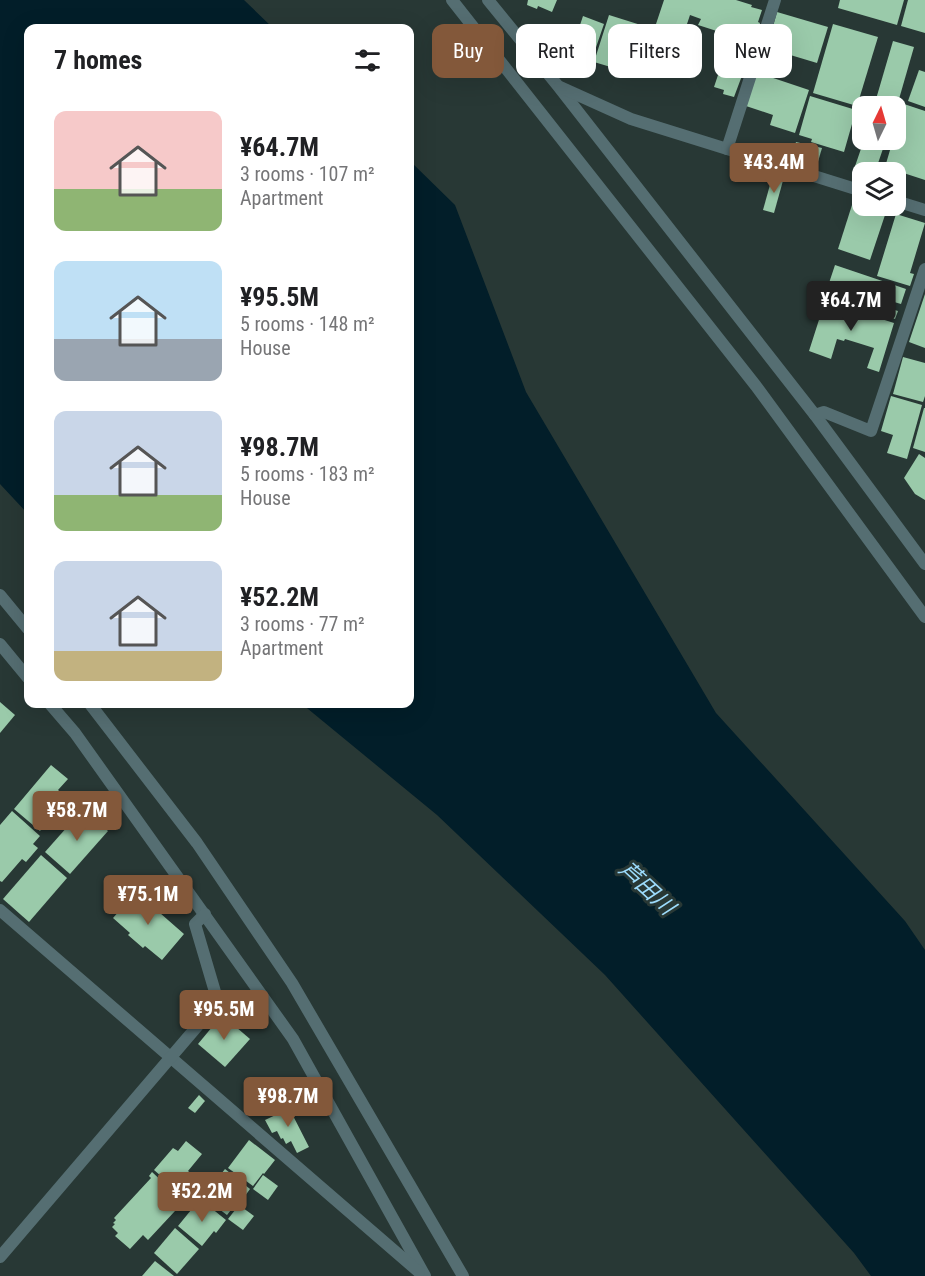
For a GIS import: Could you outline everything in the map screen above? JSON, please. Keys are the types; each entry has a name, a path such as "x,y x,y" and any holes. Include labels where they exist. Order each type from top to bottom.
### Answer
{"street":[{"path":"452,0 756,386 925,617"},
{"path":"488,0 815,415 925,564"},
{"path":"727,149 775,0"},
{"path":"558,86 631,119 852,188"},
{"path":"906,204 925,210"},
{"path":"815,415 824,412 872,430 925,269"},
{"path":"0,595 24,624"},
{"path":"0,644 24,673"},
{"path":"53,708 75,733 293,1039 425,1276"},
{"path":"93,708 197,843 292,983 463,1276"},
{"path":"0,910 425,1276"},
{"path":"0,1257 218,1002 195,924 205,914"}],"water":[{"path":"0,0 244,0 269,24 24,24 24,510 0,484"},
{"name":"芦田川","path":"414,165 455,205 526,392 716,713 905,921 925,950 925,1276 871,1276 854,1253 605,975 437,815 307,708 414,708"}],"building":[{"path":"528,0 557,0 552,12 538,6 537,9 527,5"},
{"path":"664,0 736,0 762,10 758,22 760,24 714,24 714,30 702,26 702,24 698,24 701,19 690,15 687,24 656,24"},
{"path":"840,0 904,0 897,25 838,8"},
{"path":"908,0 925,0 925,33 901,26"},
{"path":"777,12 828,27 817,63 792,56 792,24 774,24"},
{"path":"609,15 638,24 608,24 608,66 596,63 596,56"},
{"path":"583,16 604,24 596,47 596,24 580,24"},
{"path":"833,24 878,37 860,96 852,96 852,105 813,93"},
{"path":"893,41 914,47 900,96 877,96"},
{"path":"919,70 925,72 925,107 908,101"},
{"path":"717,78 741,78 734,97 723,94 724,90 714,87"},
{"path":"755,78 773,78 809,90 795,133 770,125 773,115 746,106"},
{"path":"810,96 852,109 852,124 844,152 811,142 812,139 799,135"},
{"path":"906,105 925,111 925,180 906,174 906,162 886,162 890,150 906,150"},
{"path":"796,142 822,148 817,165 791,158"},
{"path":"861,150 883,150 878,162 856,162"},
{"path":"773,174 784,177 774,213 763,210"},
{"path":"852,205 852,216 885,216 870,260 838,249"},
{"path":"895,216 925,223 910,273 914,274 910,286 877,276"},
{"path":"835,265 906,289 901,304 887,300 885,307 898,311 895,319 825,295"},
{"path":"925,294 925,348 909,342"},
{"path":"825,301 894,323 879,372 867,368 874,348 845,339 844,341 837,339 831,359 809,351"},
{"path":"903,357 925,363 923,402 893,394"},
{"path":"891,396 922,405 907,459 887,453 893,435 881,431"},
{"path":"925,408 925,452 913,448"},
{"path":"919,454 925,458 925,500 915,494 904,478"},
{"path":"0,702 15,715 0,733"},
{"path":"51,765 68,779 58,790 67,798 40,831 14,809"},
{"path":"83,809 108,831 70,874 45,852"},
{"path":"12,811 40,836 33,844 38,848 26,862 22,859 2,882 0,881 0,825"},
{"path":"41,855 67,878 29,922 3,899"},
{"path":"136,892 184,934 162,960 145,946 143,948 113,918"},
{"path":"222,1015 250,1039 225,1067 198,1044"},
{"path":"199,1095 205,1101 195,1113 188,1108"},
{"path":"285,1100 309,1147 297,1153 291,1141 286,1144 277,1131 272,1133 265,1120 282,1112 278,1104"},
{"path":"249,1140 275,1160 253,1186 228,1168"},
{"path":"186,1141 202,1154 188,1171 204,1184 190,1201 154,1170 173,1148 178,1151"},
{"path":"225,1169 250,1189 227,1215 203,1197"},
{"path":"152,1172 182,1200 148,1240 143,1235 130,1249 115,1236 118,1233 112,1227 116,1220 114,1218 151,1178 149,1176"},
{"path":"263,1175 278,1186 268,1200 253,1189"},
{"path":"200,1199 226,1220 202,1246 178,1226"},
{"path":"239,1205 254,1216 243,1230 228,1219"},
{"path":"175,1228 199,1249 177,1274 154,1253"},
{"path":"155,1261 174,1276 142,1276"}]}
